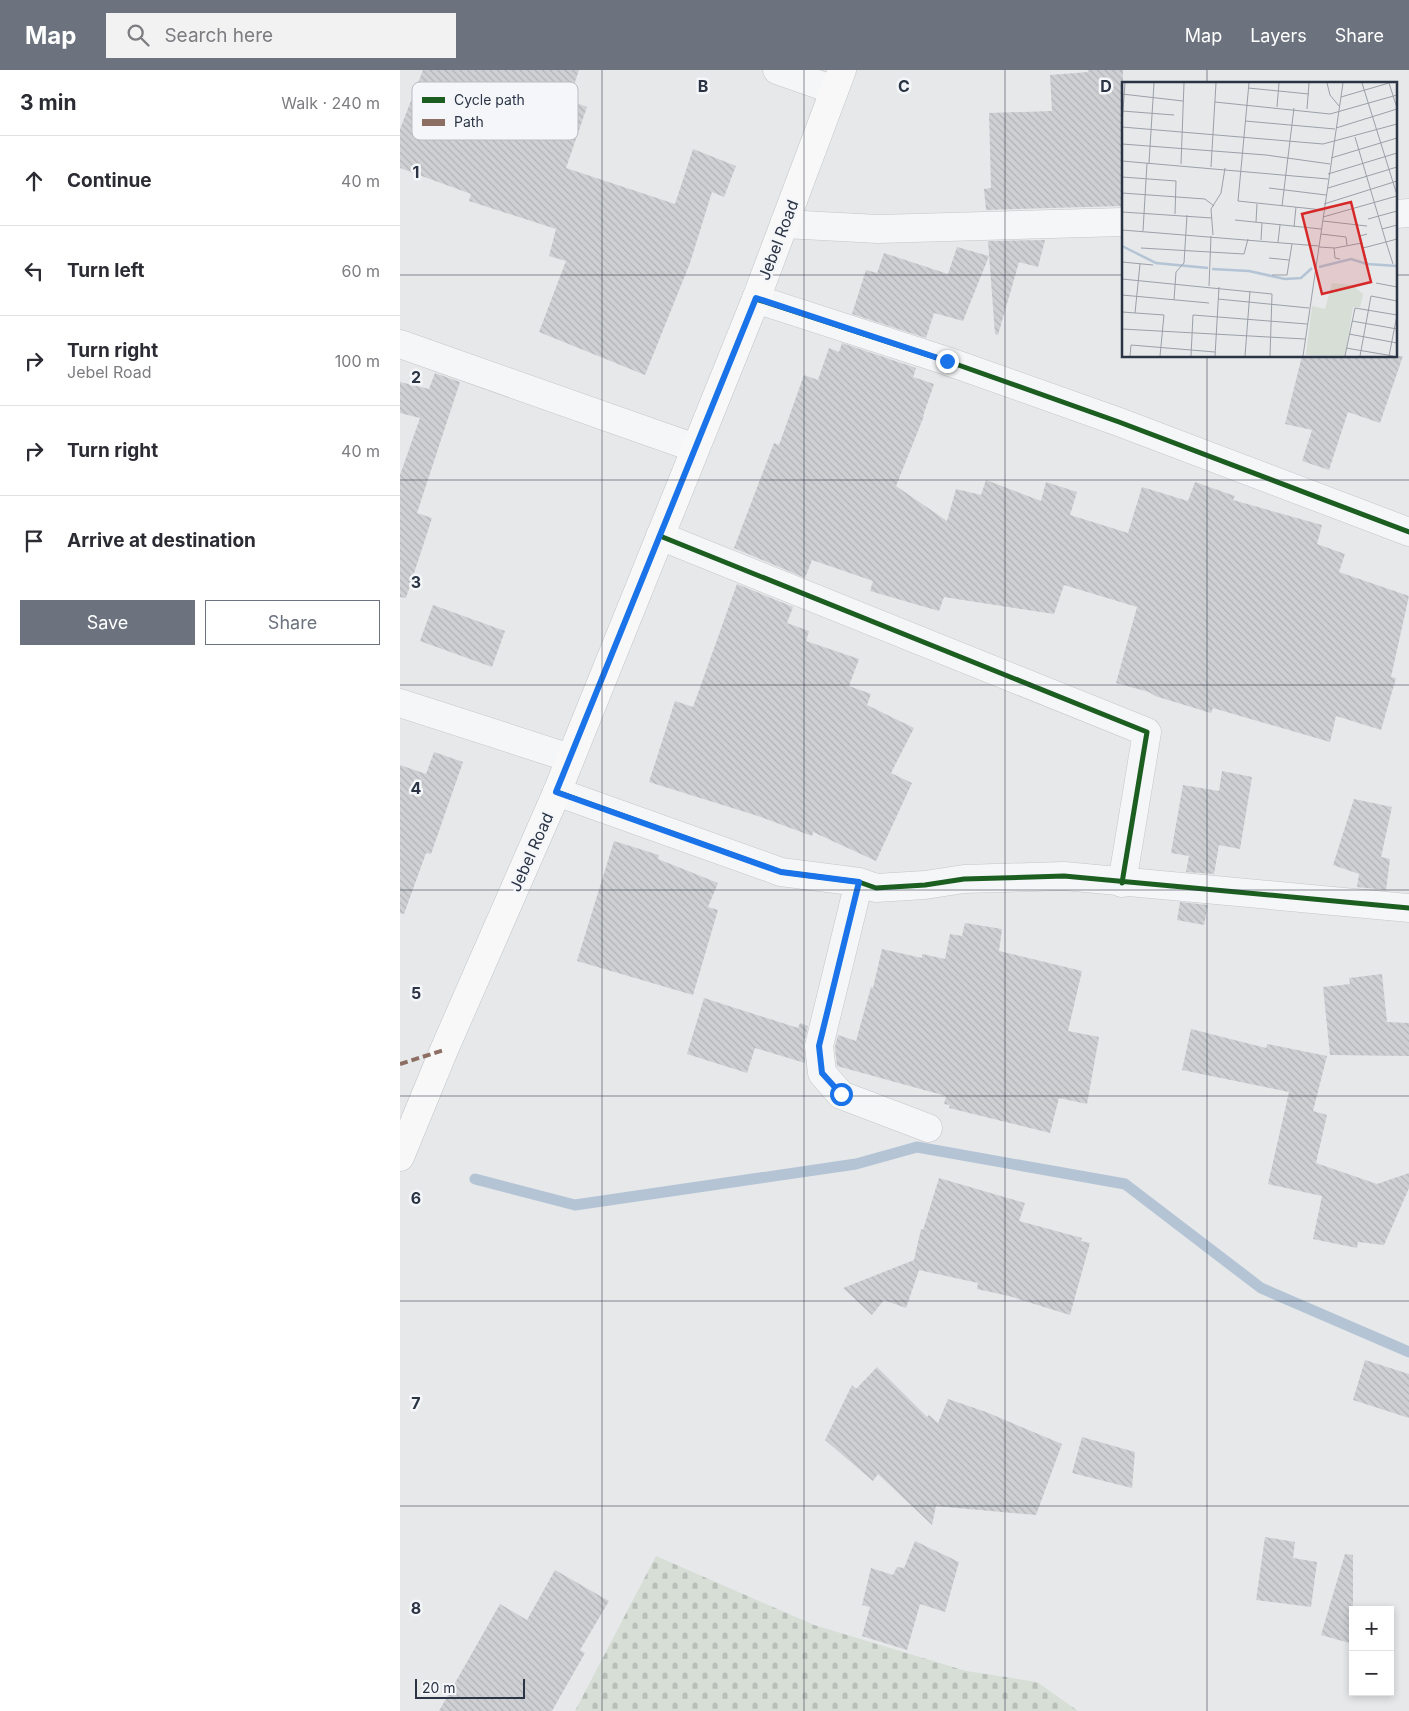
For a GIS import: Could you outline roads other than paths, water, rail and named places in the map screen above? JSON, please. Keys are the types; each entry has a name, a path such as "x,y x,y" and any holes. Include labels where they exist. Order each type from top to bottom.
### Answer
{"main road":[{"name":"Jebel Road","path":"400,1157 570,758 756,298 838,80"}],"street":[{"path":"777,70 838,80"},
{"path":"1396,214 1409,214"},
{"path":"784,224 878,229 1122,222"},
{"path":"756,298 947,361 1119,422 1409,532"},
{"path":"400,344 696,448"},
{"path":"660,536 1148,732 1122,883"},
{"path":"400,703 570,758"},
{"path":"556,792 781,872 859,882 876,888 964,879 1064,876 1122,883 1409,908"},
{"path":"859,882 819,1046 822,1073 841,1094 928,1128"}],"waterway":[{"path":"475,1179 575,1205 856,1164 917,1147 1125,1184 1261,1288 1409,1352"}]}
